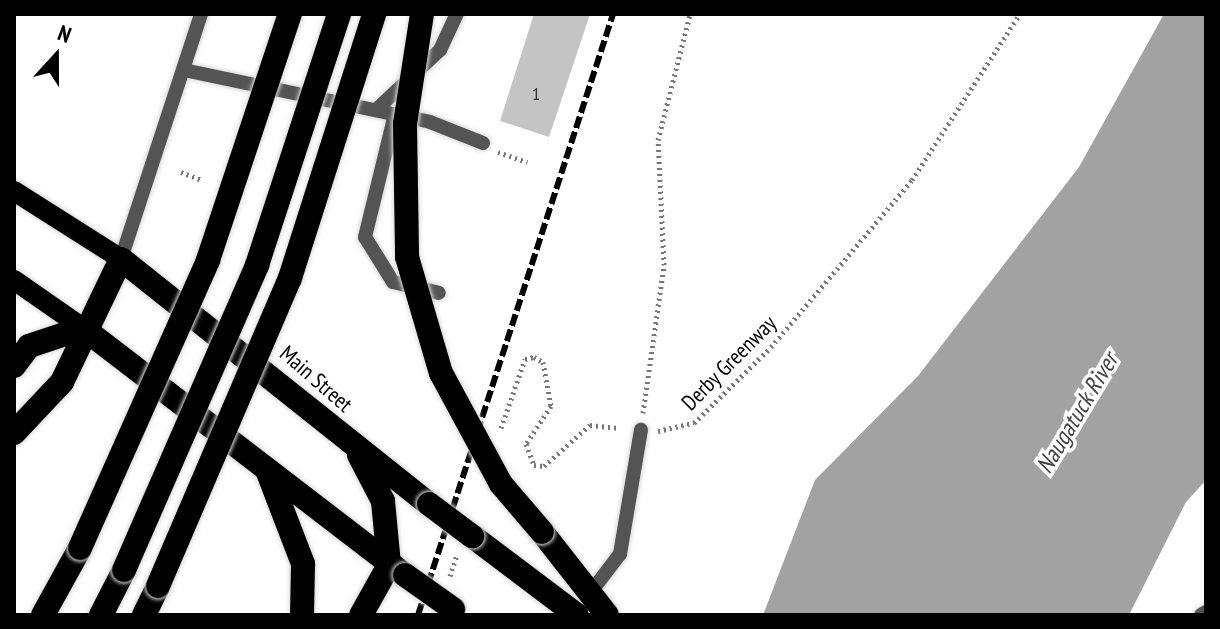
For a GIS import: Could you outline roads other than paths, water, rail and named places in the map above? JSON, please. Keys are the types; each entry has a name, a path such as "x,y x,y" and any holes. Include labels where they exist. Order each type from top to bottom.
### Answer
{"highway":[{"path":"43,615 80,548 208,260 290,14"},
{"path":"101,615 124,570 257,265 339,14"},
{"path":"144,615 290,278 374,14"},
{"path":"422,14 405,124 407,257 441,373 501,484 607,615"},
{"path":"14,433 62,382 83,328 121,259"},
{"name":"Main Street","path":"121,259 429,504 466,540 577,615"},
{"path":"14,366 29,346 83,328"},
{"path":"83,328 264,464 397,570 453,604"},
{"path":"354,446 383,501 397,570"},
{"path":"264,464 303,564 302,615"},
{"path":"361,615 397,570"}],"main road":[{"name":"Main Street","path":"14,191 121,259"},
{"path":"14,280 83,328"}],"lane":[{"path":"121,259 201,14"},
{"path":"376,110 440,50 457,14"},
{"path":"184,70 471,133 483,146"},
{"path":"395,114 365,237 393,282 439,293"},
{"path":"591,592 620,554 641,430"}],"water":[{"name":"Naugatuck River","path":"1164,14 1206,14 1206,480 1186,502 1129,615 763,615 815,480 918,376 1079,167"}],"railway":[{"path":"418,615 613,14"}]}
